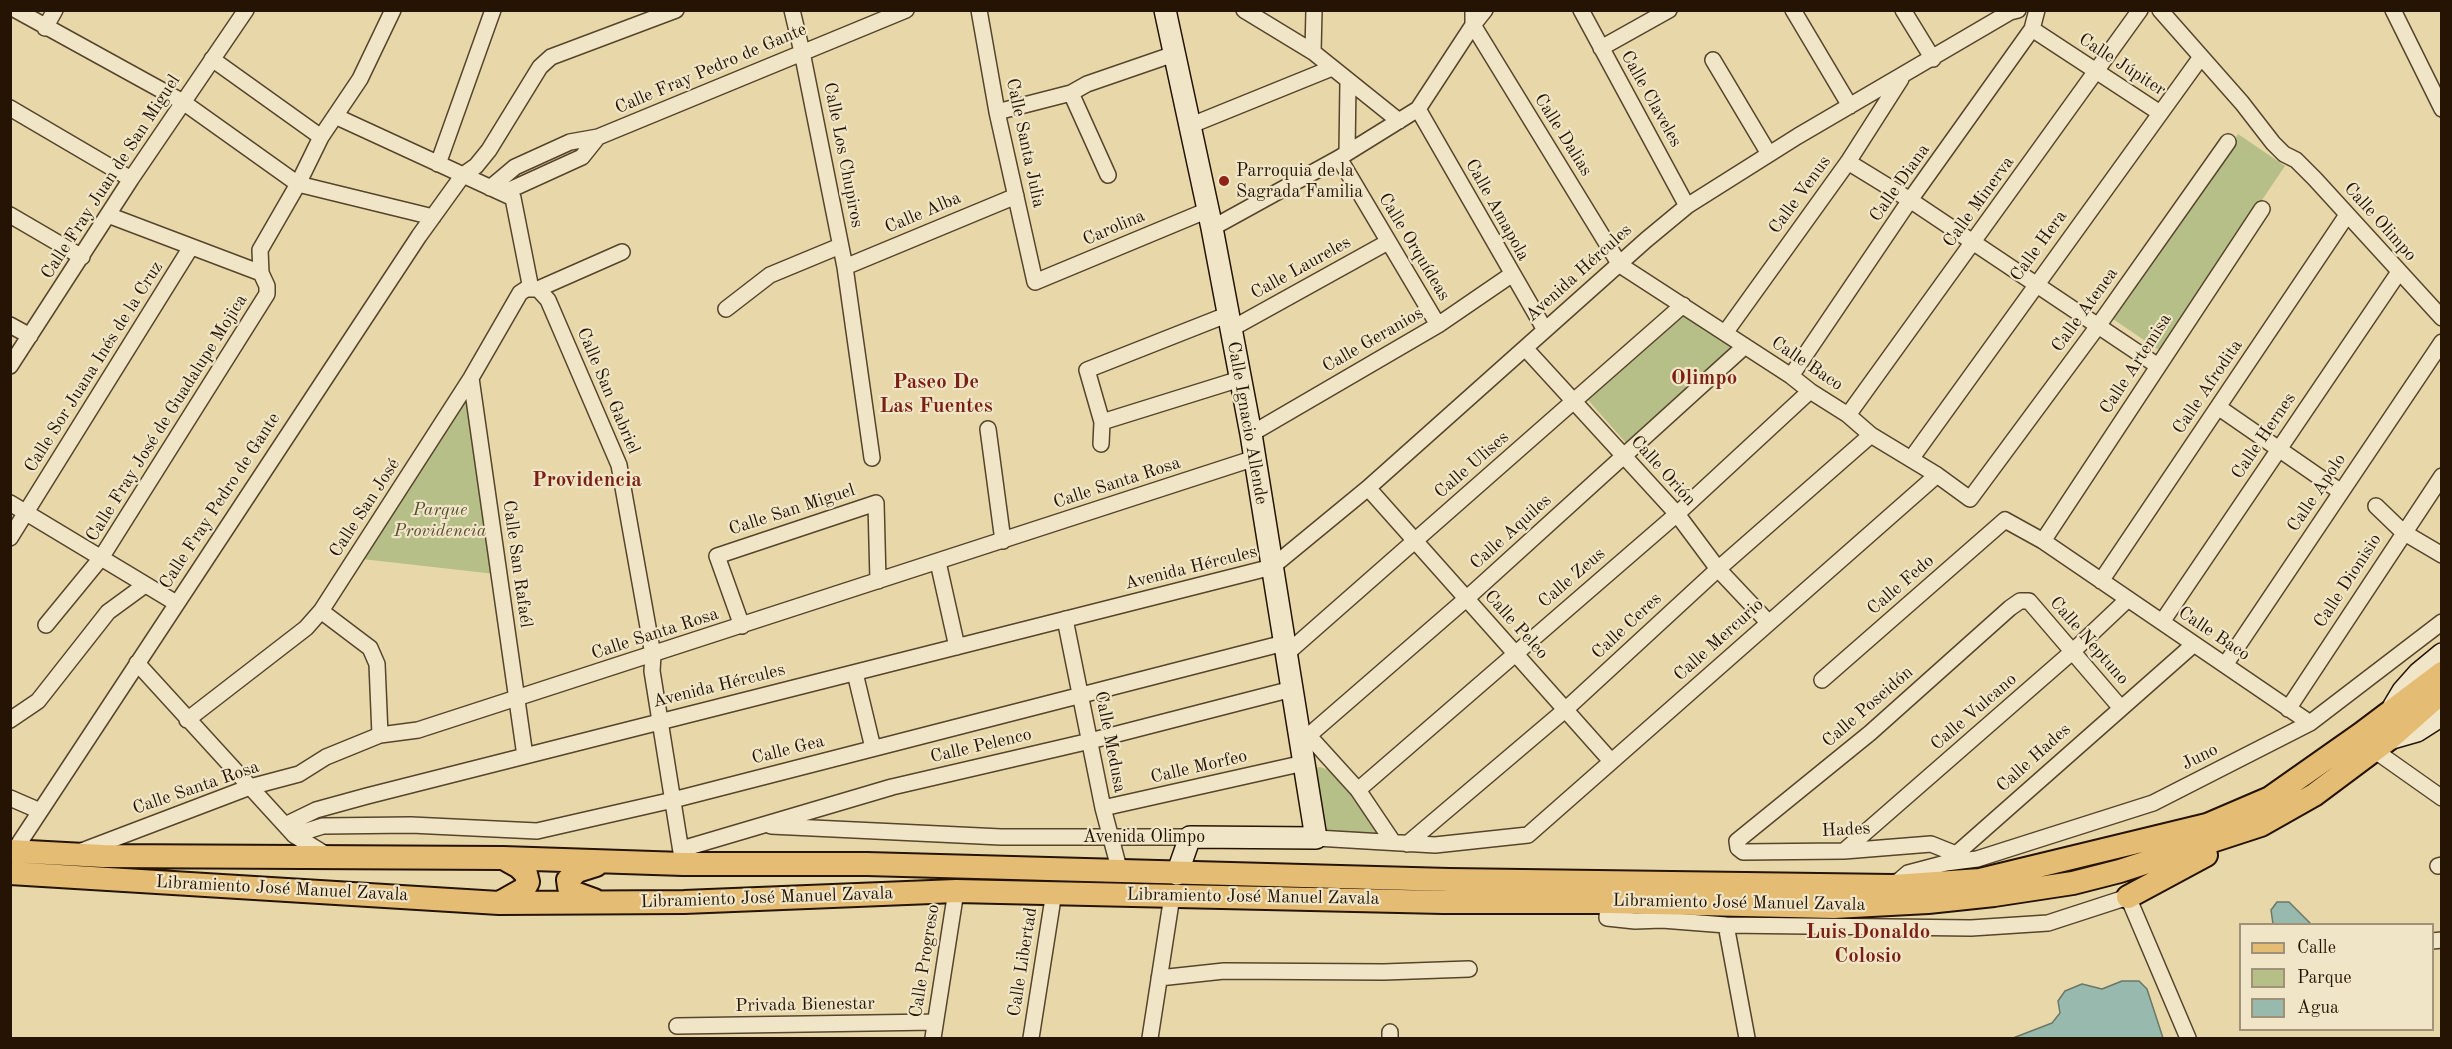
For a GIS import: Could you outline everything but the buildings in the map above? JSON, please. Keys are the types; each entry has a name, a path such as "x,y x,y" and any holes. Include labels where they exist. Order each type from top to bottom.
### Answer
{"main road":[{"name":"Libramiento José Manuel Zavala","path":"13,851 330,858 503,858 603,863 682,856 1177,874 1449,880 1893,886 1980,880 2207,825 2270,798 2442,673"},
{"name":"Libramiento José Manuel Zavala","path":"10,873 499,903 684,902 956,891 1443,902 1607,910 1834,908 1928,902 1994,896 2073,883 2120,871 2261,825 2314,795 2381,745 2442,692"},
{"path":"2128,897 2261,825"},
{"path":"499,903 524,890 528,882 526,874 519,867 503,858"},
{"path":"603,863 571,875 569,887 580,897 606,902"}],"street":[{"path":"16,10 183,102 298,184 433,217"},
{"path":"45,28 55,10"},
{"name":"Calle Fray Juan de San Miguel","path":"10,366 131,179 246,10"},
{"name":"Calle Fray José de Guadalupe Mojica","path":"46,625 101,558 267,294 267,286 261,273 260,250 298,184 321,137 360,79 379,44 393,10"},
{"path":"438,164 493,10"},
{"name":"Calle Fray Pedro de Gante","path":"13,851 433,217 463,175 476,166 489,150 540,67 551,57 676,10"},
{"name":"Calle Los Chupiros","path":"792,10 844,267 872,458"},
{"name":"Calle Fray Pedro de Gante","path":"496,191 515,167 570,142 598,137 802,52 887,13 906,10"},
{"name":"Calle Santa Julia","path":"979,10 997,112 1035,282"},
{"name":"Calle Ignacio Allende","path":"1166,10 1210,219 1251,434 1285,648 1304,748 1316,838"},
{"path":"1244,10 1313,52 1348,82 1399,120"},
{"path":"1313,52 1314,10"},
{"path":"1418,109 1473,18 1485,10"},
{"name":"Calle Claveles","path":"1581,10 1687,206"},
{"path":"1601,48 1669,10"},
{"path":"1793,10 1850,106"},
{"path":"1903,10 1933,59"},
{"name":"Calle Diana","path":"1791,376 1910,201 2032,29 2037,10"},
{"name":"Calle Minerva","path":"1848,416 2140,10"},
{"path":"2160,10 2201,57"},
{"path":"2393,10 2442,109"},
{"name":"Avenida Hércules","path":"289,830 316,810 1272,567 1368,488 1687,206 1769,154 2012,11"},
{"name":"Calle Dalias","path":"1473,18 1620,265"},
{"name":"Calle Júpiter","path":"2032,29 2160,113"},
{"path":"997,112 1071,93 1087,84 1174,54"},
{"name":"Calle Olimpo","path":"2201,57 2242,103 2273,143 2284,154 2296,160 2315,179 2399,272 2440,313"},
{"name":"Calle Hera","path":"1911,459 2201,57"},
{"path":"212,60 321,137"},
{"path":"1713,60 1769,154"},
{"path":"1189,126 1332,68"},
{"name":"Calle Venus","path":"1725,333 1848,162 1902,76"},
{"path":"1343,156 1348,82"},
{"path":"1071,93 1108,175"},
{"path":"10,108 131,179"},
{"name":"Carolina","path":"1035,282 1210,219 1343,156 1418,109"},
{"name":"Calle Amapola","path":"1418,109 1511,275 1545,330"},
{"path":"335,116 496,191"},
{"name":"Calle Atenea","path":"1970,499 2098,326 2228,142"},
{"name":"Calle Orquídeas","path":"1343,156 1389,242 1438,325"},
{"path":"1848,162 2158,366"},
{"name":"Calle San Gabriel","path":"496,191 513,198 535,289 548,300 619,465 653,655 652,671 682,856"},
{"name":"Calle Alba","path":"844,267 1016,196"},
{"name":"Calle Artemisa","path":"2043,541 2262,209"},
{"path":"10,215 82,257"},
{"path":"108,215 261,273"},
{"name":"Calle Afrodita","path":"2101,581 2347,215"},
{"name":"Calle Laureles","path":"1102,422 1087,370 1230,321 1389,242"},
{"path":"726,309 770,275 840,246"},
{"name":"Calle Sor Juana Inés de la Cruz","path":"10,538 191,247"},
{"path":"535,289 622,252"},
{"name":"Calle Baco","path":"1620,265 1791,376 1871,435 1937,475 1970,499"},
{"name":"Calle Hernes","path":"2162,622 2399,272"},
{"name":"Calle Geranios","path":"1251,434 1438,325 1511,275"},
{"name":"Calle San José","path":"187,720 306,628 321,611 471,378 520,293 526,289 535,289"},
{"name":"Calle Ulises","path":"1285,648 1415,541 1683,306"},
{"path":"10,325 30,336"},
{"name":"Calle Apolo","path":"2225,665 2442,342"},
{"name":"Calle Aquiles","path":"1304,748 1745,346"},
{"name":"Calle Orión","path":"1525,348 1677,514 1719,569 1768,622"},
{"name":"Calle San Rafaél","path":"471,378 525,756"},
{"path":"1101,444 1102,422 1240,379"},
{"name":"Calle Zeus","path":"1358,790 1677,514 1810,392"},
{"path":"2218,407 2341,492"},
{"path":"988,429 1003,541"},
{"name":"Calle Ceres","path":"1400,843 1565,710 1719,569 1871,435"},
{"name":"Calle Santa Rosa","path":"73,854 250,787 298,774 326,757 380,735 418,730 517,699 1255,458"},
{"name":"Calle Mercurio","path":"1528,835 1937,475"},
{"name":"Calle Dionisio","path":"2288,709 2442,476"},
{"name":"Calle Peleo","path":"1368,488 1611,761"},
{"path":"10,503 177,603"},
{"name":"Calle San Miguel","path":"742,626 717,556 876,503 878,581"},
{"path":"2376,506 2403,532 2442,555"},
{"name":"Calle Baco","path":"2005,520 2043,541 2310,723"},
{"name":"Calle Fedo","path":"1822,680 2005,520"},
{"path":"938,562 957,647"},
{"path":"10,720 38,701 108,612 145,585"},
{"name":"Calle Vulcano","path":"1844,851 2072,652 2127,600"},
{"name":"Calle Poseidón","path":"1738,848 1737,841 1870,733 2010,608 2020,601 2029,601"},
{"name":"Calle Neptuno","path":"2029,601 2120,707"},
{"path":"321,611 370,648 377,664 380,735"},
{"name":"Calle Medusa","path":"1065,619 1103,808 1120,872"},
{"name":"Juno","path":"1951,858 1977,859 2153,803 2310,723 2441,622"},
{"name":"Calle Hades","path":"1893,886 1908,873 1951,858 2193,645"},
{"name":"Calle Gea","path":"289,830 323,826 411,825 537,831 673,800 1081,695 1285,648"},
{"path":"2394,707 2403,691 2419,673 2442,654"},
{"path":"137,663 289,830 330,858"},
{"path":"855,673 873,748"},
{"name":"Calle Pelenco","path":"682,856 759,825 892,787 1090,741 1292,689"},
{"path":"2442,716 2417,732 2381,745 2442,798"},
{"path":"1304,748 1358,790 1400,843"},
{"name":"Calle Morfeo","path":"1103,808 1304,748"},
{"path":"10,798 40,812"},
{"name":"Avenida Olimpo","path":"759,825 1001,837 1316,838 1435,845 1528,835"},
{"path":"1177,874 1190,837"},
{"name":"Hades","path":"1738,848 1743,852 1844,851 1930,844 1951,858"},
{"name":"Calle Progreso","path":"933,1038 956,891"},
{"name":"Calle Libertad","path":"1031,1038 1054,892"},
{"path":"1150,1038 1172,896"},
{"path":"1607,910 1726,925 1982,928 2049,922 2128,897 2188,1038"},
{"path":"1726,925 1747,1038"},
{"path":"1159,978 1224,971 1384,972 1468,969"},
{"name":"Privada Bienestar","path":"677,1026 934,1023"}],"green space":[{"path":"2238,134 2285,166 2160,351 2113,319"},
{"path":"1685,315 1737,347 1627,444 1588,400"},
{"name":"Parque Providencia","path":"468,391 495,574 362,559"},
{"path":"1320,767 1329,770 1359,801 1382,837 1323,834 1310,769"}],"water":[{"path":"2277,902 2289,902 2310,923 2273,923 2271,910"},
{"path":"2122,981 2139,981 2147,989 2163,1038 2013,1038 2052,1023 2060,1013 2058,1001 2065,991 2082,984 2102,989"}],"place":[{"name":"Parroquia de la Sagrada Familia","path":"1224,181"}],"district":[{"name":"Olimpo","path":"1704,378"},
{"name":"Paseo De Las Fuentes","path":"936,394"},
{"name":"Providencia","path":"587,480"},
{"name":"Luis Donaldo Colosio","path":"1868,944"}]}
